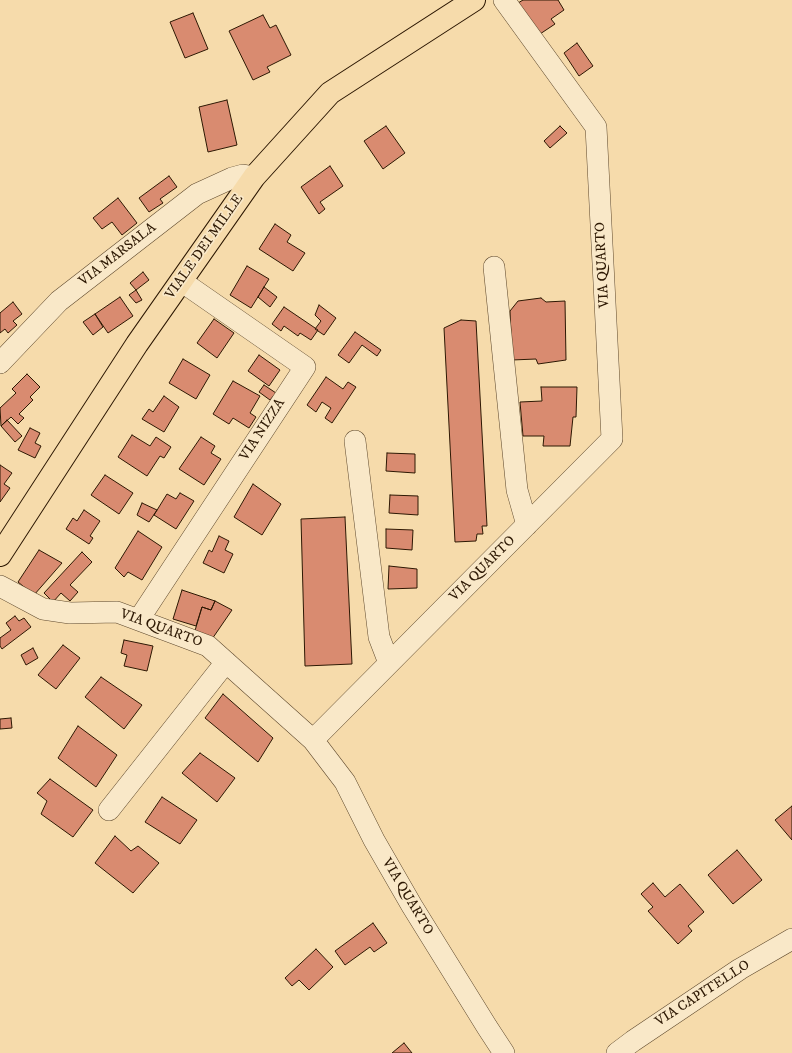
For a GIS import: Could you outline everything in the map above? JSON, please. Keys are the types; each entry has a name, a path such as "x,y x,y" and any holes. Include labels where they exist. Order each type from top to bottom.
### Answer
{"main road":[{"name":"VIALE DEI MILLE","path":"0,555 137,344 254,177 330,93 474,0"}],"street":[{"name":"VIA QUARTO","path":"312,740 612,439 596,127 504,0"},
{"name":"VIA MARSALA","path":"0,363 59,301 197,194 232,178 243,175 254,177"},
{"name":"VIA QUARTO","path":"494,267 517,490 527,525"},
{"name":"VIA NIZZA","path":"139,619 305,367 181,281"},
{"path":"355,441 379,637 389,664"},
{"name":"VIA QUARTO","path":"0,586 43,609 70,613 117,612 208,646 312,740 346,782 374,840 412,906 504,1053"},
{"path":"109,810 226,662"},
{"name":"VIA CAPITELLO","path":"617,1053 740,969 792,939"}],"building":[{"path":"523,0 558,0 564,10 551,19 555,24 540,34 518,3"},
{"path":"193,13 208,49 185,58 170,22"},
{"path":"263,15 270,28 276,25 291,55 267,67 270,72 253,80 229,31"},
{"path":"577,43 593,66 579,76 564,53"},
{"path":"227,100 237,145 208,152 199,107"},
{"path":"386,126 405,153 383,169 364,141"},
{"path":"560,126 567,133 550,148 544,141"},
{"path":"330,166 343,186 320,202 325,209 319,214 301,187"},
{"path":"169,176 177,187 160,199 163,203 149,212 139,198"},
{"path":"118,198 137,223 122,235 112,222 102,229 93,218"},
{"path":"275,224 291,235 287,242 305,253 293,271 259,249"},
{"path":"247,266 269,279 251,308 230,295"},
{"path":"143,272 149,280 136,290 130,283"},
{"path":"264,287 277,297 270,307 258,297"},
{"path":"136,290 142,300 136,303 129,295"},
{"path":"120,297 133,316 108,333 95,314"},
{"path":"541,298 546,302 565,301 566,360 538,364 536,359 512,360 510,311 518,301"},
{"path":"13,302 22,314 13,321 17,325 8,333 5,329 0,333 0,313"},
{"path":"319,305 336,318 324,335 315,329 321,321 315,315"},
{"path":"284,307 318,330 311,340 300,333 298,336 284,326 281,331 272,324"},
{"path":"95,314 103,327 93,335 83,322"},
{"path":"214,319 234,333 217,358 197,343"},
{"path":"461,320 476,321 487,526 482,526 483,534 477,534 476,541 455,542 444,328"},
{"path":"355,332 381,350 377,356 362,345 349,363 338,355"},
{"path":"259,355 280,370 269,386 248,371"},
{"path":"183,359 210,375 196,399 169,383"},
{"path":"27,374 40,387 30,397 33,400 19,414 24,418 18,424 11,417 1,426 0,408 16,393 12,389"},
{"path":"326,377 343,389 348,382 356,387 332,423 325,418 331,408 322,402 316,412 307,405"},
{"path":"233,381 260,396 250,413 256,417 249,428 233,418 229,424 213,414"},
{"path":"264,385 276,393 270,400 259,392"},
{"path":"541,387 577,387 576,417 573,417 570,446 543,446 544,436 523,436 520,402 542,401"},
{"path":"164,396 179,407 164,432 142,419 149,409 153,412"},
{"path":"7,420 22,436 15,442 1,426"},
{"path":"30,428 40,433 35,443 41,446 35,458 18,450"},
{"path":"132,435 150,446 156,437 171,447 164,458 160,456 147,476 118,457"},
{"path":"201,437 215,446 211,453 221,459 204,485 179,469"},
{"path":"387,453 415,454 415,473 386,471"},
{"path":"0,465 12,473 4,484 10,488 0,502"},
{"path":"105,475 133,493 119,514 91,495"},
{"path":"253,484 281,504 262,535 234,517"},
{"path":"180,493 194,501 176,529 154,515 167,494 176,499"},
{"path":"390,495 418,496 418,515 389,513"},
{"path":"142,503 157,510 149,522 137,515"},
{"path":"84,510 100,521 90,536 93,538 89,544 66,529 73,518 77,521"},
{"path":"345,517 352,664 305,666 301,519"},
{"path":"386,529 413,530 412,550 386,548"},
{"path":"138,531 162,547 142,580 128,572 124,577 115,568"},
{"path":"219,536 229,541 225,550 233,554 224,573 203,563 209,550 212,552"},
{"path":"39,550 62,563 34,595 18,582"},
{"path":"82,552 92,562 70,585 78,592 70,601 61,593 53,602 44,593"},
{"path":"389,566 417,569 417,588 388,589"},
{"path":"182,590 215,601 211,610 202,607 196,626 173,619"},
{"path":"215,601 232,610 210,642 194,634 202,607 211,610"},
{"path":"15,616 19,621 24,618 31,627 2,649 0,646 0,638 11,630 6,623"},
{"path":"124,640 153,646 147,671 124,666 127,655 121,653"},
{"path":"63,645 80,658 56,689 38,675"},
{"path":"33,648 38,658 26,665 21,655"},
{"path":"101,677 142,705 124,729 85,697"},
{"path":"223,694 273,738 258,762 205,718"},
{"path":"11,718 12,728 0,729 0,719"},
{"path":"78,726 117,755 96,787 58,758"},
{"path":"200,753 235,778 217,802 182,773"},
{"path":"50,779 93,810 73,837 41,814 47,801 37,793"},
{"path":"162,797 197,820 180,844 145,822"},
{"path":"792,806 792,840 775,820"},
{"path":"115,836 131,851 138,846 159,863 133,893 95,863"},
{"path":"737,850 762,880 733,904 708,875"},
{"path":"653,883 665,897 680,884 704,912 688,926 692,931 678,944 648,911 653,907 641,894"},
{"path":"373,923 387,943 374,952 370,947 345,965 335,951"},
{"path":"316,949 333,967 309,990 299,980 292,986 285,978"},
{"path":"404,1043 412,1053 392,1053"}]}
